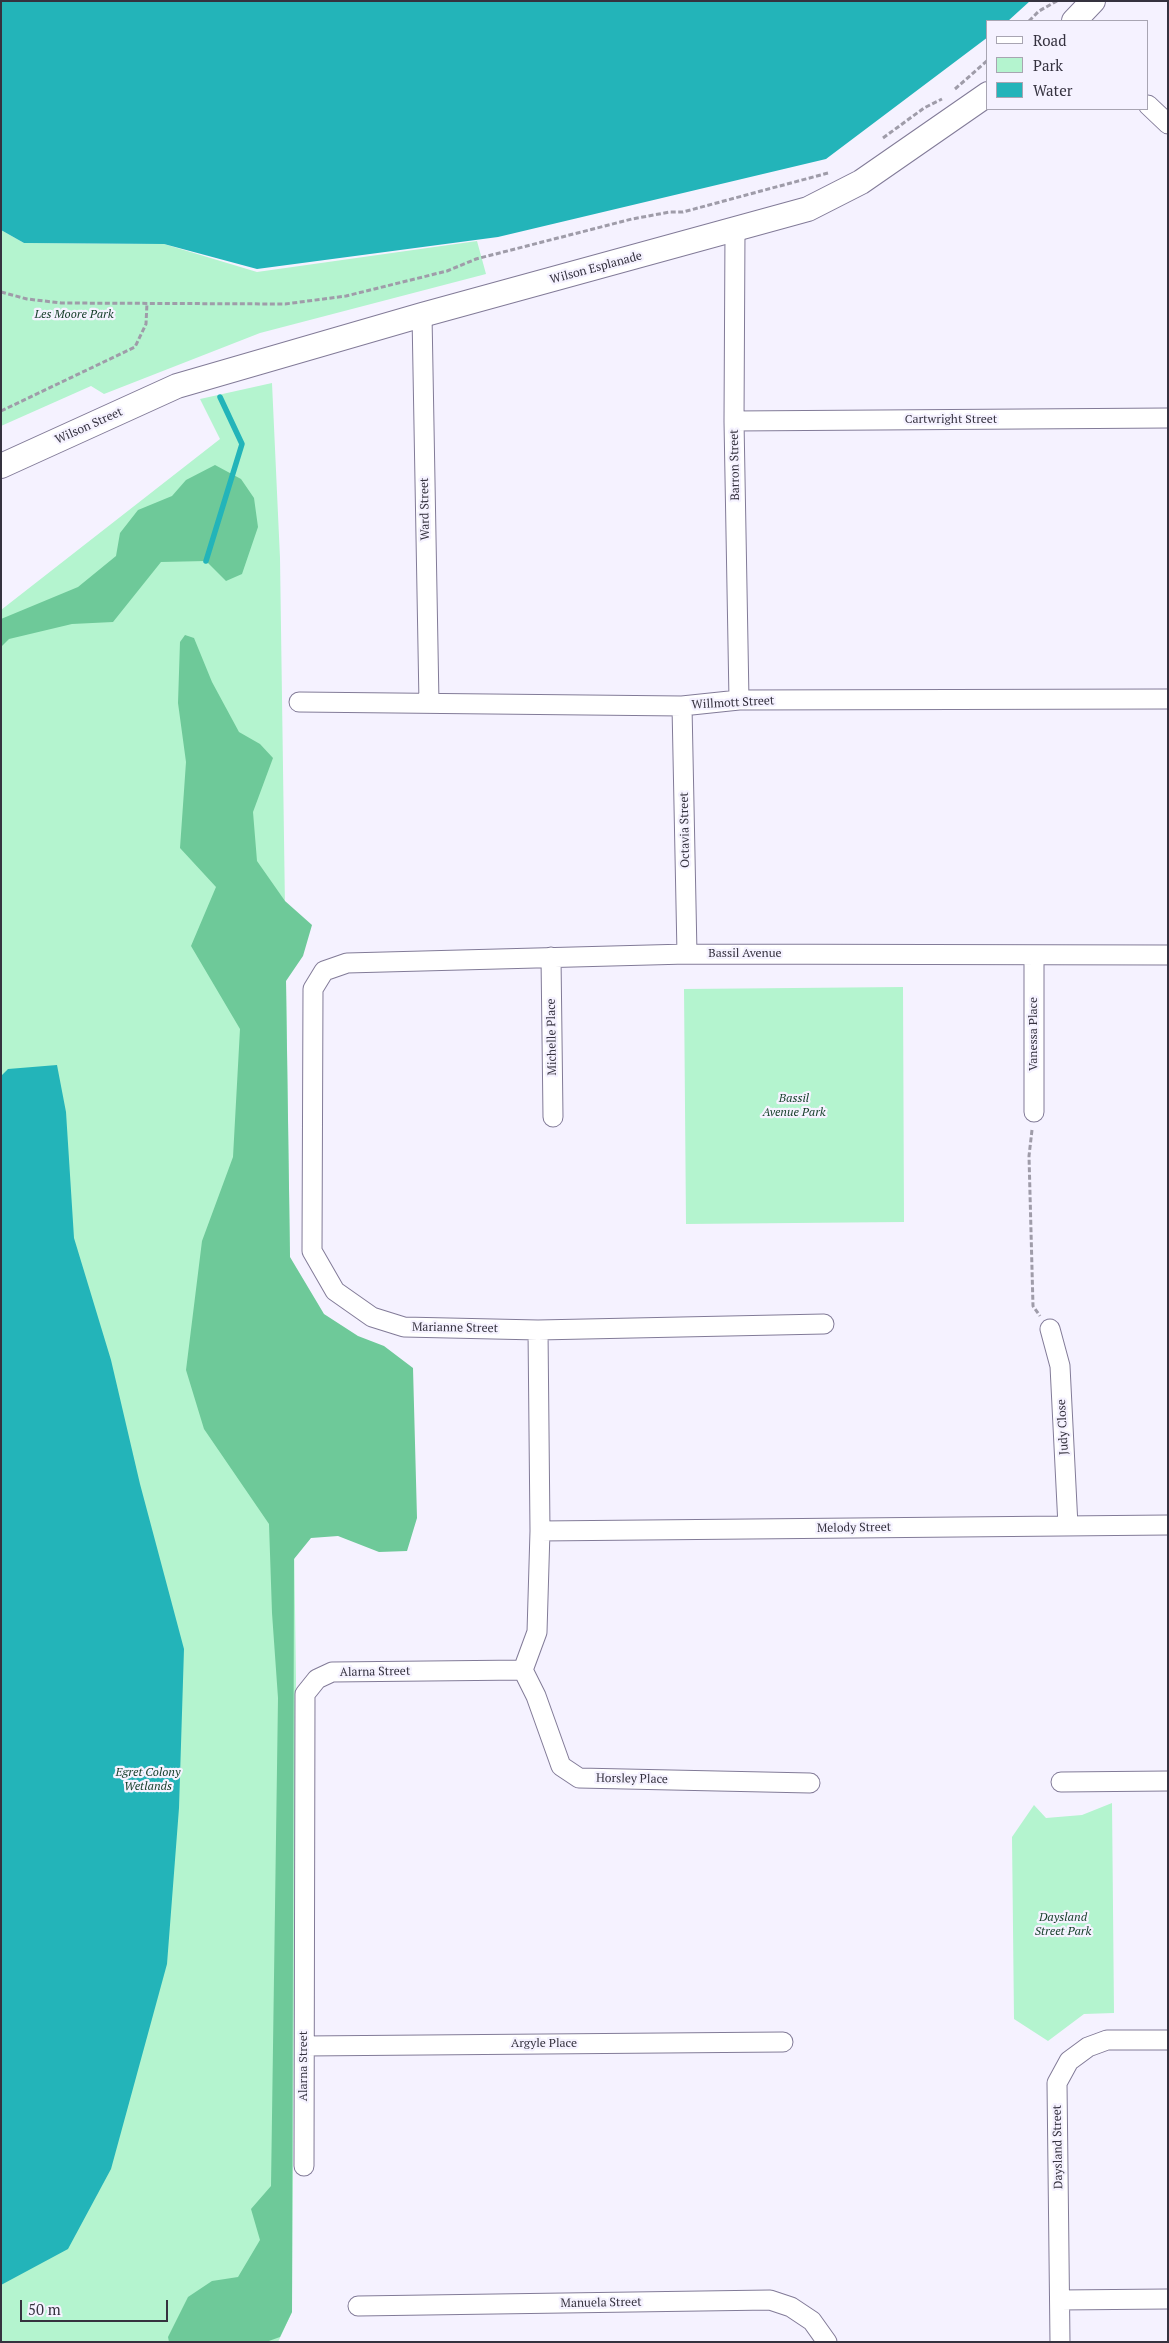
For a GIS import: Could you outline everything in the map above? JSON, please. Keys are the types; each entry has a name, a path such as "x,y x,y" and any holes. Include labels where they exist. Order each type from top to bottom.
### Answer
{"street":[{"path":"1075,20 1093,1"},
{"name":"Wilson Esplanade","path":"177,386 422,315 735,231 808,209 834,198 861,182 986,95"},
{"path":"1149,106 1168,124"},
{"name":"Barron Street","path":"735,231 734,421 739,700"},
{"name":"Ward Street","path":"422,315 429,703"},
{"name":"Wilson Street","path":"1,466 177,386"},
{"name":"Cartwright Street","path":"734,421 1168,418"},
{"name":"Willmott Street","path":"299,702 682,706 739,700 1168,699"},
{"name":"Octavia Street","path":"682,706 687,954"},
{"name":"Bassil Avenue","path":"324,971 347,962 687,954 1168,955"},
{"name":"Vanessa Place","path":"1034,956 1034,1112"},
{"name":"Michelle Place","path":"551,957 554,1117"},
{"name":"Marianne Street","path":"324,971 313,989 312,1251 335,1291 372,1317 404,1327 538,1330 824,1324"},
{"name":"Judy Close","path":"1050,1329 1060,1366 1068,1526"},
{"path":"523,1670 537,1632 540,1531 538,1330"},
{"name":"Melody Street","path":"540,1531 1168,1525"},
{"name":"Horsley Place","path":"523,1670 536,1696 561,1766 579,1778 810,1783"},
{"name":"Alarna Street","path":"304,2166 305,1694 317,1679 332,1672 523,1670"},
{"path":"1061,1782 1168,1782"},
{"name":"Daysland Street","path":"1060,2342 1057,2083 1068,2061 1088,2047 1106,2040 1168,2040"},
{"name":"Argyle Place","path":"305,2046 783,2042"},
{"path":"1060,2300 1168,2298"},
{"name":"Manuela Street","path":"358,2306 770,2300 792,2308 812,2321 827,2342"}],"path":[{"path":"1030,20 1039,11 1057,1"},
{"path":"952,92 960,82 986,62"},
{"path":"880,140 934,101 944,98"},
{"path":"1,292 27,299 62,303 285,304 346,296 447,271 476,259 632,219 670,212 683,212 836,170"},
{"path":"1,411 134,347 146,324 146,303"},
{"path":"1034,1112 1029,1156 1033,1306 1050,1329"}],"green space":[{"name":"Les Moore Park","path":"1,230 24,243 164,244 257,272 477,241 486,274 260,333 104,394 91,386 1,426"},
{"name":"Egret Colony Wetlands","path":"272,383 280,558 296,1678 292,2312 278,2342 1,2342 1,610 220,439 200,399"},
{"path":"215,465 241,479 254,498 258,527 242,574 226,581 206,561 161,562 113,622 72,624 9,639 1,647 1,619 78,587 116,556 120,533 138,510 172,496 186,480"},
{"path":"185,635 194,638 212,682 239,732 260,744 273,758 253,812 257,861 285,901 312,925 303,956 286,981 290,1257 324,1314 358,1336 384,1346 413,1368 417,1518 407,1551 379,1552 338,1536 311,1538 294,1559 292,2312 280,2337 266,2342 169,2342 168,2337 188,2297 212,2281 238,2277 260,2240 251,2209 271,2186 278,1698 272,1613 269,1524 204,1429 186,1370 202,1241 233,1157 240,1029 191,946 216,887 180,848 186,762 178,703 180,642"},
{"name":"Bassil Avenue Park","path":"903,987 904,1222 686,1224 684,989"},
{"name":"Daysland Street Park","path":"1112,1803 1114,2013 1084,2014 1048,2041 1014,2019 1012,1837 1034,1805 1046,1818 1082,1815"}],"water":[{"path":"1,1 1030,1 1009,20 986,20 986,39 826,159 498,237 257,269 164,244 24,243 1,230"},
{"path":"57,1065 66,1112 74,1238 111,1360 140,1484 184,1649 179,1808 167,1964 111,2169 68,2249 1,2285 1,1076 8,1069"}],"waterway":[{"path":"206,561 242,444 220,397"}]}
